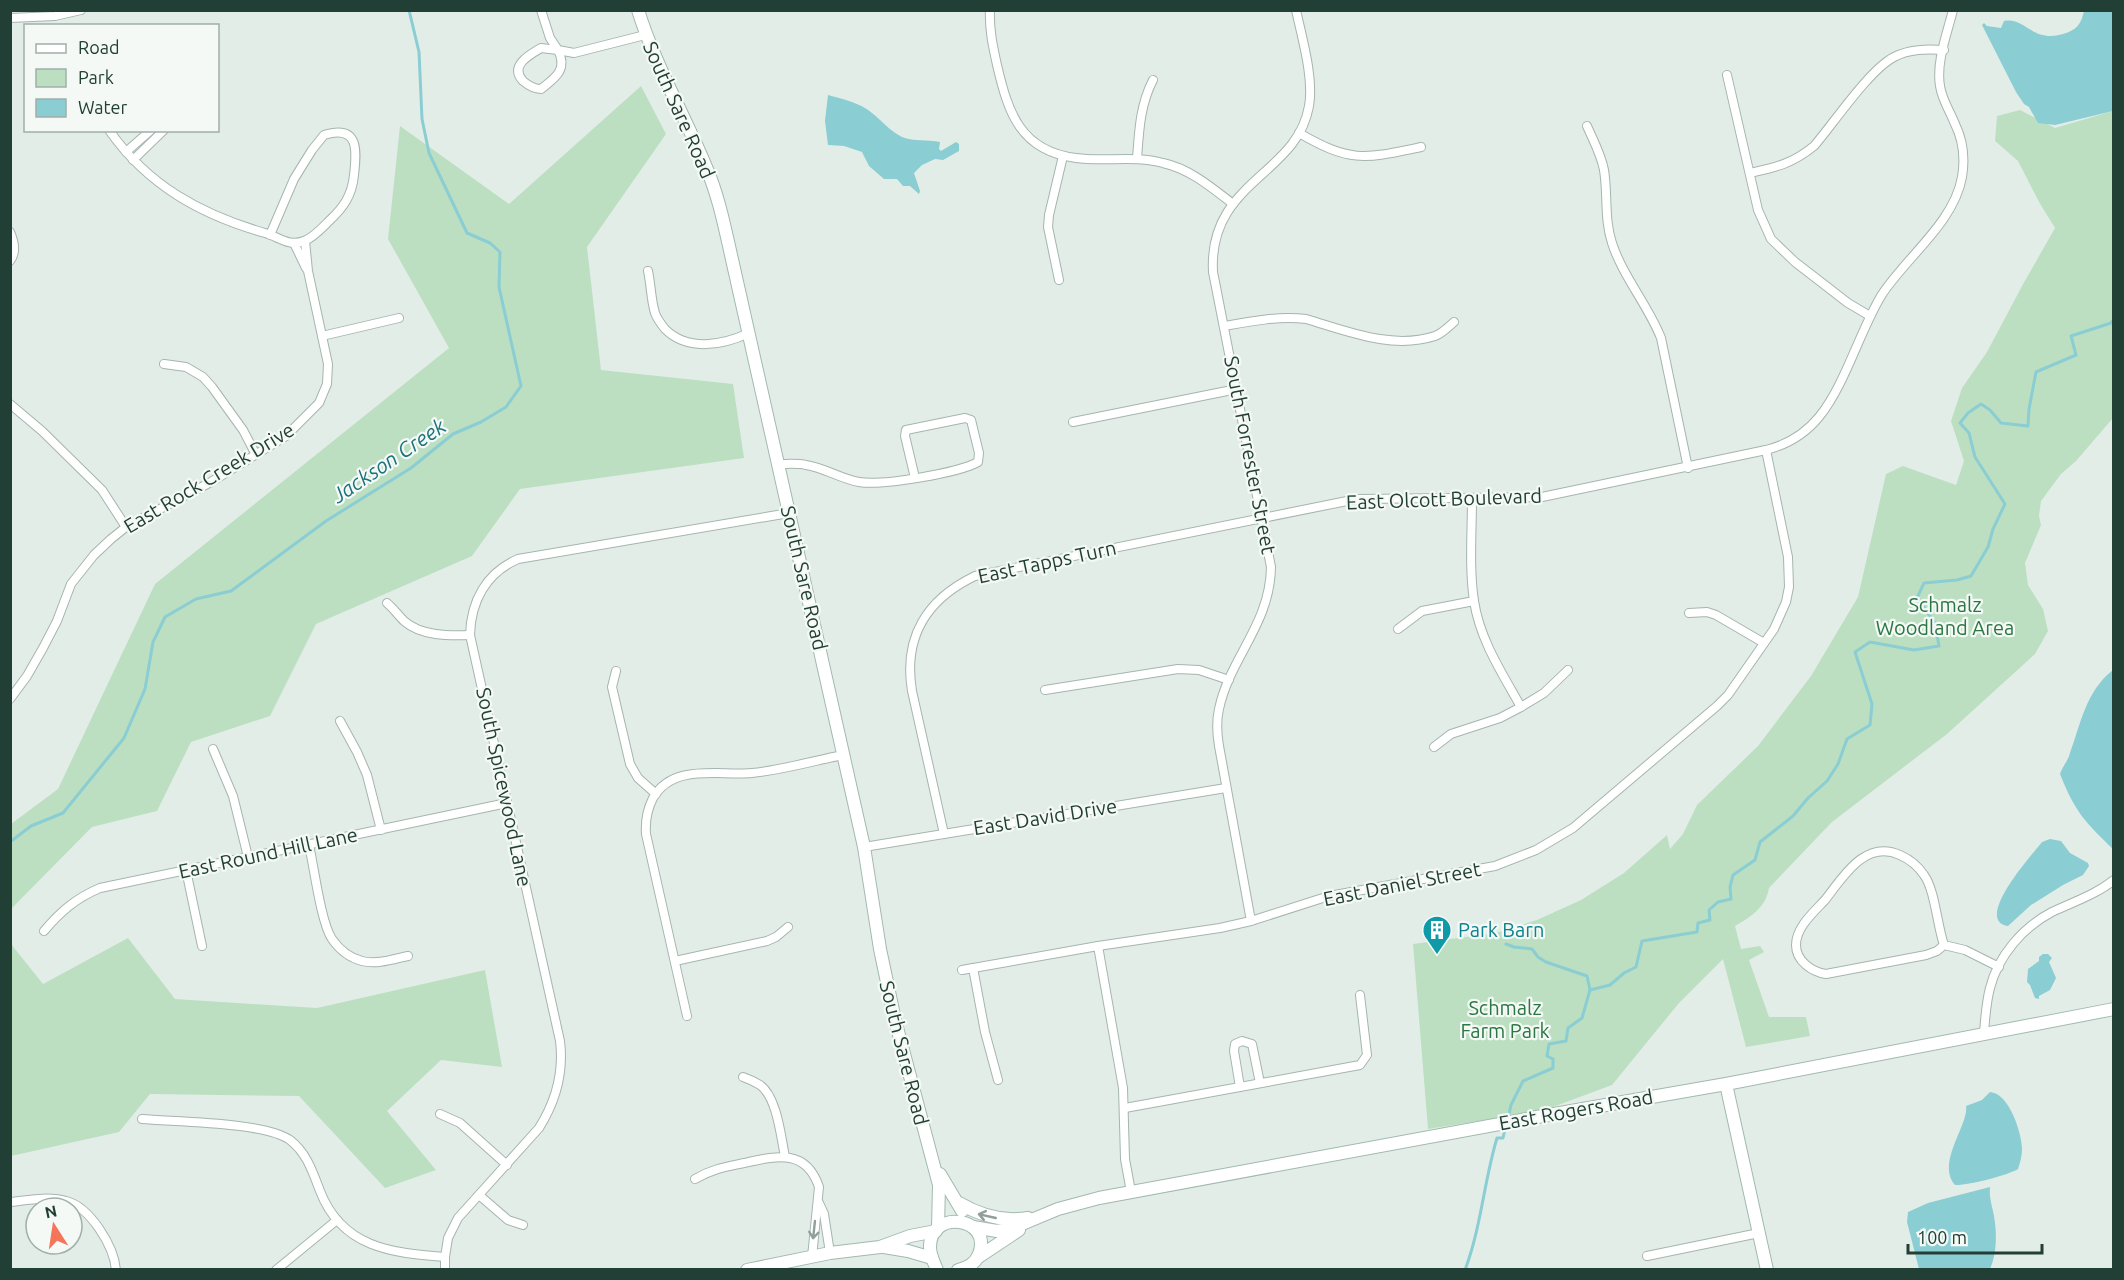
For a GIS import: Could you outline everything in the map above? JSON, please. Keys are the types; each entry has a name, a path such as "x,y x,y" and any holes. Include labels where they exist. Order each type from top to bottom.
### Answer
{"main road":[{"name":"South Sare Road","path":"638,10 658,68 706,167 718,201 864,847 886,978 903,1054 932,1157 939,1191 937,1230"},
{"name":"East Rogers Road","path":"971,1226 1004,1230 1058,1209 1131,1192 1726,1084 2114,1009"},
{"path":"1726,1084 1767,1269"},
{"name":"South Sare Road","path":"932,1157 944,1182 959,1203 971,1226"},
{"path":"910,1236 930,1221 939,1191"},
{"path":"959,1203 981,1215 1011,1219 1026,1218 1058,1209"},
{"name":"East Rogers Road","path":"974,1263 1041,1217"},
{"path":"747,1269 880,1247 910,1236 937,1230 951,1221 959,1221 971,1226 980,1239 981,1245 974,1263 968,1267 956,1269 934,1263 908,1251 880,1247"},
{"path":"934,1263 930,1245 937,1230"}],"street":[{"path":"10,18 81,10"},
{"path":"541,10 550,38 558,50 563,59 563,65 554,79 541,89 533,89 522,80 518,74 518,67 541,48 558,50 574,52 645,35"},
{"path":"990,10 992,41 1006,100 1013,117 1030,138 1063,156 1161,162 1184,170 1206,183 1233,204"},
{"name":"South Forrester Street","path":"1251,921 1226,788 1217,721 1222,698 1264,610 1269,595 1271,567 1213,257 1220,224 1233,204 1292,144 1305,120 1310,94 1296,10"},
{"name":"East Olcott Boulevard","path":"1262,518 1358,500 1542,497 1766,450 1786,444 1804,432 1818,418 1831,399 1870,316 1883,294 1946,214 1959,188 1963,164 1962,146 1956,124 1946,105 1940,86 1940,63 1953,10"},
{"path":"1750,173 1788,164 1808,151 1826,133 1876,71 1894,57 1913,50 1944,50"},
{"path":"1727,75 1758,210 1771,239 1804,269 1848,303 1870,316"},
{"path":"1137,159 1142,109 1145,95 1153,80"},
{"path":"1587,126 1604,170 1612,245 1661,338 1688,468"},
{"path":"111,132 133,160 177,197 208,213 281,241 294,243 305,241 342,209 353,188 356,146 352,137 342,132 324,135 294,179 270,235"},
{"path":"126,152 149,132"},
{"path":"133,160 162,132"},
{"path":"1299,133 1330,150 1350,156 1372,156 1421,147"},
{"path":"1059,280 1048,227 1063,156"},
{"path":"10,232 15,245 10,261"},
{"name":"East Rock Creek Drive","path":"10,699 43,648 57,621 71,584 94,555 126,527 211,482 286,436 320,403 327,384 328,364 308,271 305,241"},
{"name":"East Rock Creek Drive","path":"294,243 308,271"},
{"path":"648,271 655,313 660,322 680,340 692,344 706,344 749,333"},
{"path":"322,336 399,318"},
{"path":"1225,326 1267,318 1306,319 1390,341 1435,336 1454,322"},
{"path":"164,364 186,367 203,377 243,430 255,453"},
{"path":"1073,422 1237,389"},
{"path":"10,404 42,431 102,490 126,527"},
{"path":"778,464 805,464 856,482 869,484 915,478 969,467 978,462 979,453 971,420 965,418 906,430 905,436 915,478"},
{"name":"East Daniel Street","path":"962,970 1098,946 1220,928 1251,921 1329,896 1495,866 1526,855 1554,841 1573,828 1717,706 1728,695 1780,616 1786,602 1790,572 1766,450"},
{"path":"1472,498 1474,601 1490,653 1521,707"},
{"name":"South Spicewood Lane","path":"445,1269 448,1238 453,1226 539,1128 550,1108 558,1087 561,1058 560,1041 470,635 471,614 483,588 502,568 518,559 789,513"},
{"name":"East Tapps Turn","path":"944,834 909,671 918,627 946,593 975,576 991,571 1262,518"},
{"path":"1398,629 1416,614 1430,608 1474,601"},
{"path":"387,603 404,620 425,631 452,636 470,635"},
{"path":"1689,614 1707,612 1716,615 1764,643"},
{"path":"1045,690 1178,669 1199,670 1230,680"},
{"path":"1434,747 1451,734 1500,718 1521,707 1544,693 1568,670"},
{"path":"616,671 612,687 630,764 638,778 656,794"},
{"path":"340,720 367,775 381,830"},
{"path":"213,749 233,796 248,857"},
{"path":"687,1016 646,834 648,811 656,794 671,780 689,774 751,773 843,755"},
{"name":"East David Drive","path":"864,847 1226,788"},
{"name":"East Round Hill Lane","path":"44,931 58,914 89,893 111,885 507,803"},
{"path":"309,844 328,932 338,946 345,953 362,961 383,961 408,956"},
{"path":"1884,852 1896,853 1908,859 1925,875 1944,945 1926,956 1826,974 1807,967 1798,954 1796,944 1803,925 1856,862 1868,854 1884,852"},
{"path":"186,870 202,946"},
{"path":"1984,1034 1989,990 2011,946 2034,924 2114,880"},
{"path":"675,961 766,941 776,937 788,927"},
{"path":"1944,945 1965,950 1999,967"},
{"path":"1098,946 1123,1088 1125,1159 1131,1192"},
{"path":"973,968 985,1032 998,1080"},
{"path":"1125,1108 1360,1065 1367,1055 1360,995"},
{"path":"1240,1087 1234,1051 1235,1044 1242,1041 1252,1044 1260,1083"},
{"path":"743,1077 760,1085 769,1095 785,1157"},
{"path":"440,1114 460,1123 507,1165"},
{"path":"142,1119 258,1128 281,1135 302,1153 310,1166 322,1197 337,1220 356,1236 376,1247 397,1253 445,1257"},
{"path":"695,1179 710,1170 772,1157 785,1157 800,1161 811,1171 819,1187 812,1257"},
{"path":"479,1195 508,1220 523,1224"},
{"path":"10,1203 56,1199 78,1206 93,1220 102,1233 115,1259 116,1269"},
{"path":"819,1203 824,1214 830,1254"},
{"path":"276,1269 337,1220"},
{"path":"1647,1256 1759,1233"}],"green space":[{"path":"641,86 666,134 587,247 601,370 733,384 744,458 520,489 472,556 316,624 270,716 191,742 157,811 92,827 11,909 11,824 58,789 155,584 449,348 388,239 400,126 509,204"},
{"name":"Schmalz Woodland Area","path":"2020,110 2055,128 2113,111 2113,418 2076,461 2061,474 2041,501 2039,516 2041,525 2025,563 2028,585 2043,609 2048,631 2035,654 1947,734 1832,822 1769,888 1765,901 1757,911 1735,926 1741,949 1760,946 1764,952 1749,960 1769,1017 1806,1017 1810,1036 1746,1047 1723,959 1679,1003 1612,1085 1515,1121 1510,1116 1428,1129 1413,944 1496,933 1537,920 1581,900 1624,873 1667,835 1670,849 1683,834 1697,805 1758,746 1811,676 1858,597 1886,474 1903,466 1956,485 1964,461 1951,421 1962,388 1987,352 2055,228 2018,161 1995,141 1997,116"},
{"path":"128,938 175,999 317,1008 485,970 502,1067 441,1060 387,1111 436,1170 385,1188 299,1096 150,1094 119,1132 11,1156 11,944 43,984"}],"water":[{"path":"2084,11 2113,11 2113,111 2055,125 2038,123 2029,107 2024,104 2016,92 1982,25 1984,23 1987,26 2001,28 2004,21 2011,21 2036,33 2052,36 2072,31 2080,23"},
{"path":"828,95 862,107 902,137 940,142 941,151 956,142 959,144 959,151 943,160 935,159 922,165 914,173 919,194 910,186 903,186 897,179 884,179 869,166 862,152 844,146 828,145 825,121"},
{"path":"2113,670 2113,849 2082,816 2060,774 2090,698 2104,678"},
{"path":"2050,839 2061,841 2070,853 2088,863 2089,866 2083,875 2031,905 2008,926 1999,922 1997,913 2006,889 2042,842"},
{"path":"2048,954 2052,958 2049,962 2056,978 2050,990 2039,996 2039,999 2035,998 2027,982 2028,969 2039,961 2039,957"},
{"path":"1990,1092 2003,1099 2017,1124 2022,1149 2018,1169 1987,1180 1955,1185 1950,1176 1949,1166 1954,1144 1966,1114 1966,1106 1982,1100"},
{"path":"1990,1187 1996,1236 1990,1269 1919,1269 1907,1222 1908,1212 1928,1203"}],"waterway":[{"name":"Jackson Creek","path":"10,842 31,826 63,813 124,738 145,689 153,642 165,617 196,599 231,591 326,521 411,468 453,434 481,422 506,407 521,386 499,287 500,252 490,243 467,233 429,153 422,119 419,52 409,10"},
{"path":"1506,944 1532,949 1546,962 1587,976 1590,990 1610,985 1624,973 1636,967 1642,941 1697,932 1698,923 1710,920 1709,910 1718,902 1731,899 1730,887 1733,875 1755,860 1760,842 1793,816 1827,781 1838,764 1847,739 1870,725 1872,704 1855,652 1870,642 1914,650 1939,646 1935,623 1917,598 1924,583 1957,580 1971,576 1988,547 1993,529 2005,504 1975,457 1969,433 1960,423 1968,413 1981,404 1990,410 2001,423 2028,426 2036,372 2076,355 2071,336 2111,323 2114,319"},
{"path":"1508,1118 1511,1105 1523,1081 1553,1068 1553,1059 1547,1056 1549,1044 1566,1041 1568,1028 1582,1018 1590,990"},
{"path":"1465,1270 1475,1238 1497,1138 1503,1138 1506,1125"}],"place":[{"name":"Park Barn","path":"1437,956"}],"park label":[{"name":"Schmalz Farm Park","path":"1505,1020"}]}
